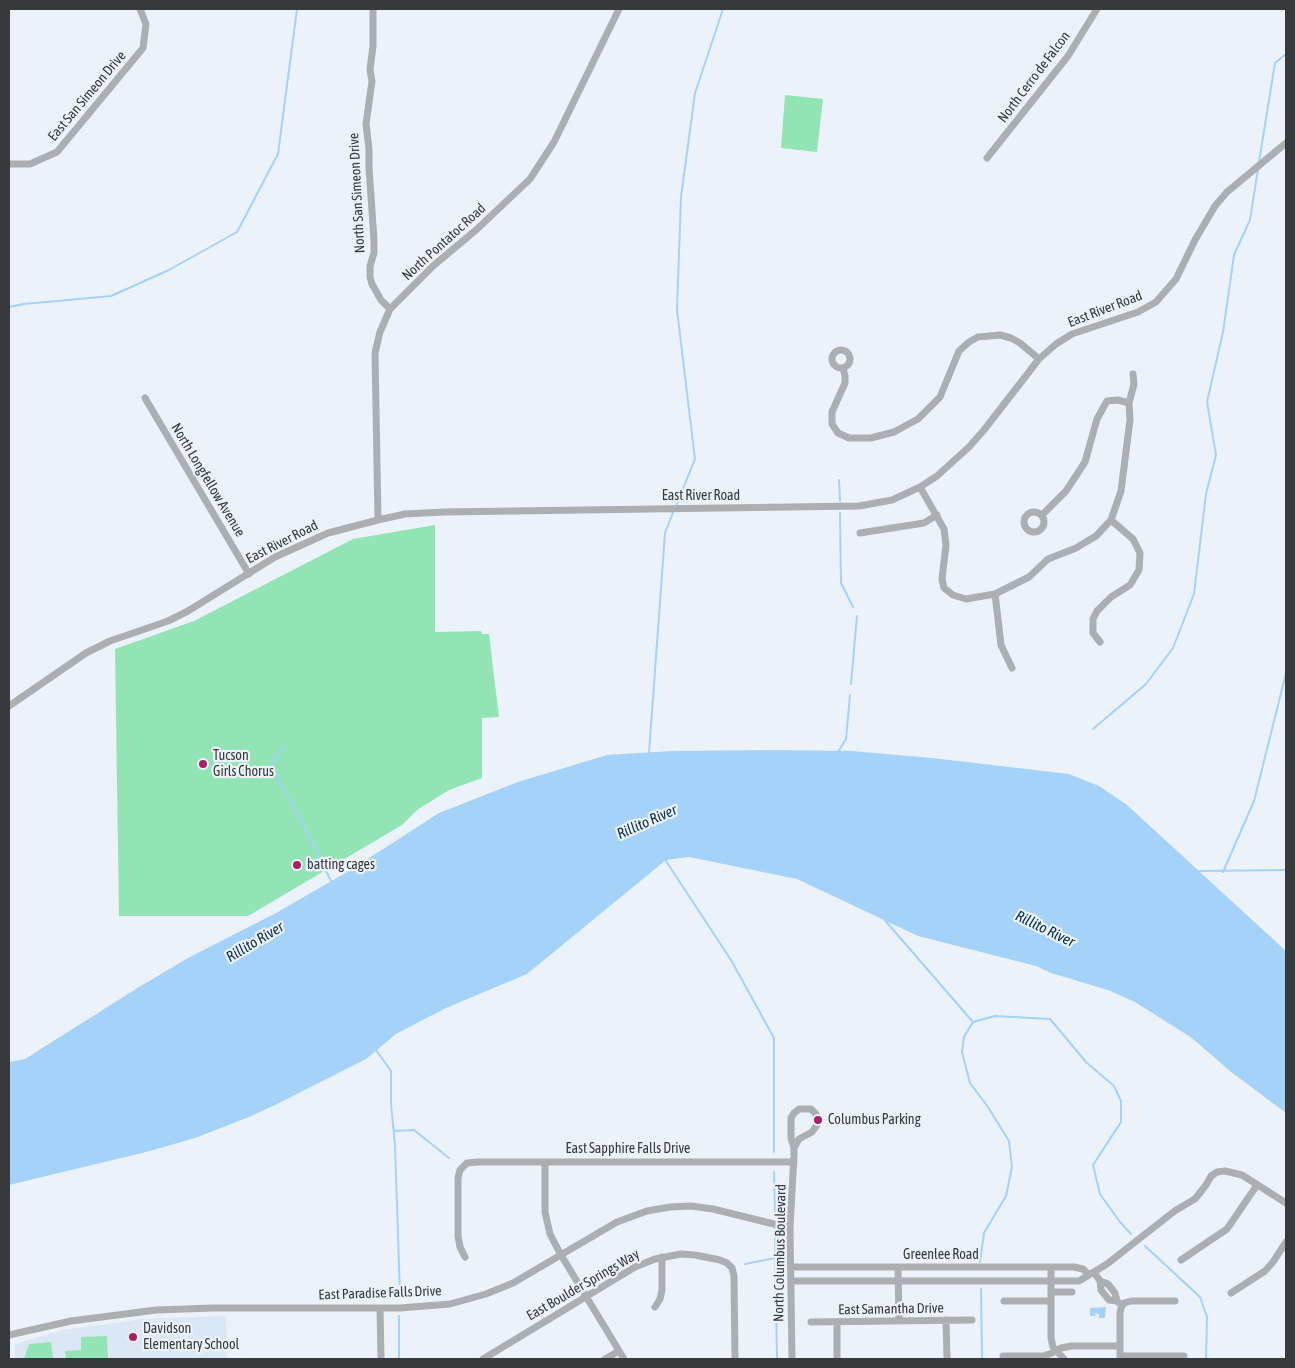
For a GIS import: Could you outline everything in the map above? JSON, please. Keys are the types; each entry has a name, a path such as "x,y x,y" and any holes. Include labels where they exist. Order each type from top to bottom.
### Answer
{"street":[{"name":"East San Simeon Drive","path":"9,164 30,164 57,152 143,48 146,24 140,9"},
{"name":"North San Simeon Drive","path":"373,9 373,46 370,70 372,87 366,124 374,240 370,277 380,300 390,310"},
{"name":"North Pontatoc Road","path":"378,520 375,353 380,332 390,310 433,266 476,230 530,179 554,142 618,9"},
{"name":"North Cerro de Falcon","path":"988,158 1068,56 1097,9"},
{"name":"East River Road","path":"9,706 86,652 110,641 168,621 188,611 275,557 328,533 378,520 405,514 444,512 859,506 892,500 920,487 937,476 969,447 1038,359 1056,344 1072,334 1138,312 1156,302 1176,279 1215,206 1234,186 1286,143"},
{"path":"843,368 845,383 832,412 832,424 838,433 848,438 871,438 894,432 918,419 940,397 959,351 978,337 1000,335 1011,338 1020,343 1038,359"},
{"path":"920,487 944,529 946,545 942,578 944,588 953,595 966,599 995,594 1029,577 1048,559 1076,548 1096,536 1112,520 1121,491 1130,420 1129,404 1134,384 1133,374"},
{"name":"North Longfellow Avenue","path":"145,398 248,574"},
{"path":"1042,516 1066,491 1085,462 1097,419 1107,401 1118,400 1129,404"},
{"path":"860,534 924,523 937,516"},
{"path":"1100,642 1093,632 1093,619 1096,611 1111,597 1130,585 1139,570 1140,553 1133,539 1112,520"},
{"path":"995,594 1001,645 1012,668"},
{"name":"North Columbus Boulevard","path":"792,1359 790,1228 794,1148 791,1138 792,1116 799,1109 811,1109 816,1114 817,1126 812,1132 799,1139 794,1148"},
{"path":"545,1162 546,1220 550,1234 624,1359"},
{"name":"East Sapphire Falls Drive","path":"465,1257 460,1247 458,1236 458,1175 467,1163 794,1162"},
{"name":"Greenlee Road","path":"791,1281 1079,1281 1176,1210 1195,1199 1211,1176 1217,1172 1237,1173 1257,1185"},
{"path":"1181,1260 1227,1229 1257,1185 1286,1203"},
{"name":"East Paradise Falls Drive","path":"11,1334 71,1321 156,1310 429,1307 474,1298 514,1283 626,1218 647,1211 670,1207 691,1206 713,1209 790,1228"},
{"path":"1231,1293 1265,1271 1274,1262 1286,1242"},
{"name":"East Boulder Springs Way","path":"483,1359 635,1267 662,1257 681,1254 720,1260 730,1265 734,1276 735,1359"},
{"path":"655,1307 660,1299 662,1290 662,1257"},
{"name":"Greenlee Road","path":"790,1267 1051,1267 1078,1268 1091,1274"},
{"path":"898,1267 899,1321"},
{"path":"1051,1267 1051,1338 1053,1347 1064,1359"},
{"path":"1091,1274 1100,1281 1101,1290 1109,1300 1119,1304 1131,1301 1175,1301"},
{"path":"1051,1292 1072,1292"},
{"path":"1004,1301 1051,1301"},
{"path":"1119,1304 1120,1358 1184,1356"},
{"path":"380,1308 381,1359"},
{"path":"946,1320 947,1359"},
{"name":"East Samantha Drive","path":"811,1322 972,1320"},
{"path":"836,1322 837,1359"},
{"path":"1003,1356 1043,1356 1072,1346 1120,1346"},
{"path":"605,1359 619,1351"}],"shaded area":[{"name":"Davidson Elementary School","path":"226,1316 227,1359 15,1359 15,1344 62,1330 143,1319"}],"green space":[{"path":"785,95 823,99 817,152 781,148"},
{"path":"435,525 435,632 481,631 482,634 489,634 499,717 482,718 482,778 449,790 417,810 402,825 248,916 119,916 115,649 194,621 353,539"},
{"path":"107,1336 108,1359 66,1359 65,1351 81,1350 81,1337"},
{"path":"51,1342 53,1359 24,1359 29,1344"}],"water":[{"name":"Rillito River","path":"672,751 852,751 1069,774 1099,786 1127,805 1286,951 1286,1113 1230,1071 1192,1038 1135,1002 1108,990 1051,973 1036,966 918,936 797,879 689,857 666,860 527,974 446,1008 396,1034 366,1059 277,1104 195,1138 146,1152 9,1185 9,1062 25,1059 188,958 276,913 349,871 439,813 518,782 607,755"},
{"path":"1106,1307 1105,1318 1099,1318 1099,1314 1095,1313 1096,1316 1090,1316 1090,1308"}],"waterway":[{"path":"9,307 111,296 169,270 237,232 278,154 297,9"},
{"path":"676,506 695,459 677,310 681,197 695,93 723,9"},
{"path":"1259,162 1275,63 1286,54"},
{"path":"1093,729 1146,684 1173,648 1194,594 1206,494 1216,455 1207,402 1223,332 1234,255 1250,220 1258,169"},
{"path":"839,480 840,501"},
{"path":"649,753 665,533 674,510"},
{"path":"840,513 841,583 853,607"},
{"path":"851,684 857,616"},
{"path":"1223,872 1254,801 1286,673"},
{"path":"838,752 846,739 850,695"},
{"path":"286,747 278,753 271,766 301,820 332,883"},
{"path":"664,858 731,960 774,1038 774,1152"},
{"path":"1199,871 1286,870"},
{"path":"883,918 973,1022"},
{"path":"980,1262 984,1233 1006,1196 1012,1167 1009,1141 988,1107 970,1083 962,1052 964,1037 973,1022 995,1016 1050,1019 1086,1062 1114,1086 1121,1101 1121,1122 1093,1165 1100,1194 1131,1234"},
{"path":"376,1050 391,1071 400,1295"},
{"path":"394,1131 414,1130 449,1158"},
{"path":"774,1172 775,1212"},
{"path":"775,1237 777,1359"},
{"path":"1145,1246 1200,1297 1207,1317 1206,1359"},
{"path":"745,1264 775,1258"},
{"path":"981,1289 982,1359"},
{"path":"399,1316 399,1359"}],"place":[{"name":"Tucson Girls Chorus","path":"203,764"},
{"name":"batting cages","path":"297,865"},
{"name":"Columbus Parking","path":"818,1120"},
{"name":"Davidson Elementary School","path":"133,1337"}]}
